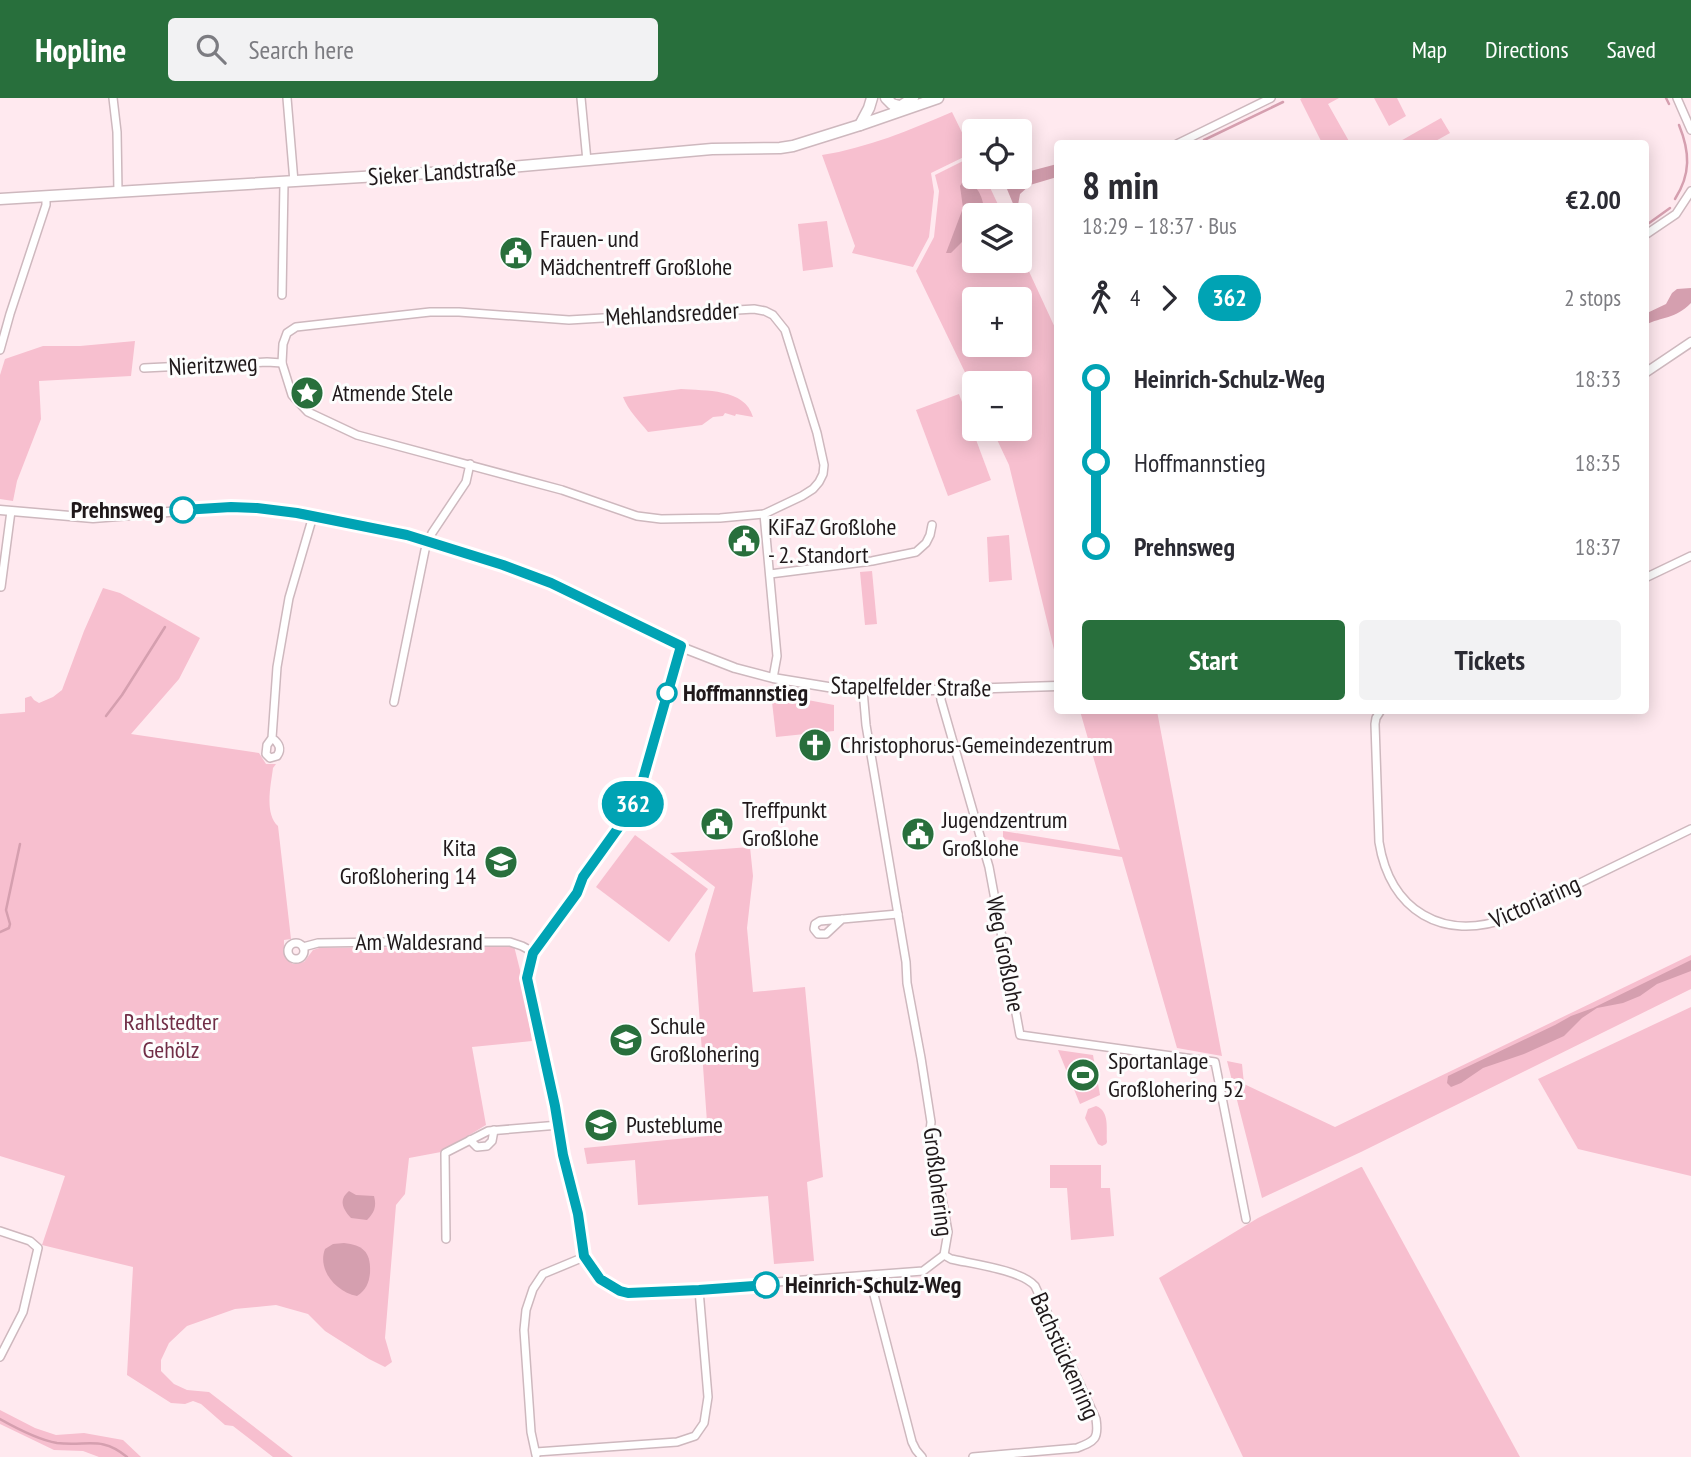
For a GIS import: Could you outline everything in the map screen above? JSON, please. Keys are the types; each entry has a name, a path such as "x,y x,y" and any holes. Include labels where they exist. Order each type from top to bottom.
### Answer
{"main road":[{"path":"860,125 872,98"},
{"path":"886,98 892,104 898,102"},
{"name":"Sieker Landstraße","path":"880,118 898,102 939,98"},
{"name":"Sieker Landstraße","path":"0,199 478,170 712,149 780,148 860,125 914,102"}],"street":[{"path":"114,98 118,192"},
{"path":"282,295 289,183 287,98"},
{"path":"581,98 587,161"},
{"path":"1185,140 1271,98"},
{"path":"1676,98 1691,130"},
{"path":"1649,233 1676,214 1691,191"},
{"path":"0,350 46,205 46,196"},
{"name":"Mehlandsredder","path":"754,309 765,311 776,317 785,330 817,433 824,465 823,474 813,489 764,514 661,519 637,516 562,490 358,435 308,412 292,395 282,363 283,344 287,333 296,327 429,312 585,319 754,309"},
{"path":"1649,370 1691,342"},
{"name":"Nieritzweg","path":"144,368 282,363"},
{"path":"394,702 425,550 466,482 470,464"},
{"name":"Stapelfelder Straße","path":"0,510 107,518 231,507 313,516 407,535 503,565 551,583 681,646 735,668 774,678 863,690 1054,686"},
{"path":"1,587 11,511"},
{"path":"764,514 777,656 774,678"},
{"path":"272,738 277,667 289,598 313,516"},
{"path":"770,574 872,561 916,552 926,543 932,526"},
{"path":"1649,576 1691,556"},
{"path":"681,646 643,779 629,813 583,877 577,893 533,953 527,978 563,1155 578,1214 584,1256 543,1274 533,1289 526,1310 524,1330 531,1432 536,1455 677,1442 695,1436 704,1423 708,1397 699,1290"},
{"name":"Großlohering","path":"584,1256 600,1279 628,1293 767,1285 923,1271 944,1255 948,1232 930,1130 921,1058 906,983 906,962 865,719 863,690"},
{"name":"Weg Großlohe","path":"940,690 989,867 1020,1035 1215,1062 1246,1219"},
{"name":"Victoriaring","path":"1378,714 1375,731 1381,856 1399,893 1422,915 1434,921 1471,927 1508,918 1691,829"},
{"path":"842,919 898,914"},
{"name":"Am Waldesrand","path":"303,947 318,943 510,942 533,953"},
{"path":"446,1238 445,1153 488,1131 559,1125"},
{"path":"470,1140 477,1147 487,1146 492,1140 494,1130"},
{"path":"0,1231 30,1241 38,1248 23,1312 0,1357"},
{"name":"Bachstückenring","path":"944,1255 1018,1275 1032,1282 1096,1419 1098,1432 1092,1442 1077,1448 973,1457"},
{"path":"872,1275 873,1291 911,1437 922,1457"}],"green space":[{"path":"1339,98 1328,104 1348,140 1320,140 1300,99"},
{"path":"1374,98 1397,98 1406,116 1389,126"},
{"path":"952,112 962,132 962,158 931,173 934,192 929,237 913,267 852,253 855,246 822,155 904,132"},
{"path":"1441,118 1450,133 1437,140 1402,140"},
{"path":"962,162 962,189 991,189 997,203 962,203 962,273 1030,273 1054,326 1054,650 1009,465 998,441 1032,441 1032,371 964,371 916,271 934,237 939,191 935,175"},
{"path":"827,221 833,267 803,271 798,224"},
{"path":"135,341 131,376 39,381 41,419 17,481 13,501 0,499 0,375 5,359 43,346"},
{"path":"681,389 712,391 733,396 749,408 753,417 725,413 702,425 648,432 623,397"},
{"path":"959,394 962,402 962,441 976,441 991,480 948,496 916,410"},
{"path":"1009,535 1012,580 989,582 987,537"},
{"path":"872,571 877,624 865,625 860,572"},
{"name":"Rahlstedter Gehölz","path":"103,588 120,593 200,638 179,679 131,734 259,753 266,764 276,764 273,768 270,806 278,826 291,939 284,940 284,950 290,962 304,962 313,950 319,948 514,946 522,978 532,1041 472,1047 486,1125 441,1152 409,1158 405,1194 396,1205 385,1338 392,1362 385,1367 325,1331 308,1314 276,1305 235,1309 187,1326 169,1343 161,1360 161,1371 174,1384 187,1390 209,1392 293,1457 273,1457 233,1426 225,1425 201,1404 193,1401 185,1404 171,1403 127,1375 133,1267 42,1245 65,1176 0,1156 0,714 25,712 25,698 31,696 39,703 62,690"},
{"path":"771,693 834,705 834,731 776,737"},
{"path":"1081,714 1158,714 1222,1056 1177,1048 1122,857 1003,839 1003,831 1120,850"},
{"path":"635,835 708,889 669,942 596,887"},
{"path":"750,847 753,876 747,928 753,992 805,987 823,1177 807,1182 814,1261 774,1264 768,1196 638,1205 635,1160 587,1164 584,1148 708,1136 695,954 715,887 670,853"},
{"path":"1691,955 1691,989 1262,1198 1227,1061 1242,1064 1244,1084 1335,1127"},
{"path":"1691,1007 1691,1176 1578,1149 1538,1079"},
{"name":"Sportanlage Großlohering 52","path":"1058,1050 1093,1055 1100,1095 1080,1104"},
{"name":"Sportanlage Großlohering 52","path":"1096,1106 1103,1112 1106,1121 1107,1142 1102,1146 1098,1144 1085,1118 1088,1109"},
{"path":"1050,1165 1101,1165 1101,1188 1110,1188 1114,1236 1071,1240 1067,1188 1050,1188"},
{"path":"1362,1167 1520,1457 1243,1457 1159,1278 1258,1218"},
{"path":"0,1410 35,1428 56,1435 84,1433 123,1440 141,1457 99,1457 83,1451 54,1450 0,1424"}],"shaded area":[{"path":"1054,165 1054,178 1032,184 1032,171"},
{"path":"962,183 962,189 976,189 983,203 962,203 960,186"},
{"path":"1007,189 1026,189 1020,194 1018,203 1013,203"},
{"path":"962,211 962,242 951,253 946,253"},
{"path":"1691,288 1691,303 1674,315 1649,323 1649,312 1666,304 1677,289"},
{"path":"1691,960 1691,971 1657,984 1640,996 1623,1003 1597,1008 1564,1036 1483,1068 1461,1083 1451,1087 1447,1083 1448,1076"},
{"path":"349,1191 356,1195 374,1196 374,1210 367,1220 351,1218 346,1211 343,1201"},
{"path":"344,1243 361,1248 369,1260 368,1283 357,1296 336,1285 324,1265 325,1249 333,1244"}],"waterway":[{"path":"1666,98 1669,104"},
{"path":"1204,140 1283,102"},
{"path":"1675,199 1684,181 1687,163 1679,125"},
{"path":"1649,223 1670,208"},
{"path":"106,716 165,627"},
{"path":"0,932 9,928 10,924 6,910 20,844"},
{"path":"0,1419 50,1441 101,1444 118,1450 127,1457"}],"bus line":[{"name":"362","path":"183,510 231,507 297,513 452,547 551,583 681,646 643,779 629,813 583,877 577,893 533,953 527,978 563,1155 578,1214 584,1256 600,1279 628,1293 766,1285"}],"place":[{"name":"Frauen- und Mädchentreff Großlohe","path":"516,253"},
{"name":"Atmende Stele","path":"307,393"},
{"name":"Prehnsweg","path":"183,510"},
{"name":"KiFaZ Großlohe - 2. Standort","path":"744,541"},
{"name":"Hoffmannstieg","path":"667,693"},
{"name":"Christophorus-Gemeindezentrum","path":"815,745"},
{"name":"Treffpunkt Großlohe","path":"717,824"},
{"name":"Jugendzentrum Großlohe","path":"918,834"},
{"name":"Kita Großlohering 14","path":"501,862"},
{"name":"Schule Großlohering","path":"626,1040"},
{"name":"Sportanlage Großlohering 52","path":"1083,1075"},
{"name":"Pusteblume","path":"601,1125"},
{"name":"Heinrich-Schulz-Weg","path":"766,1285"}]}
